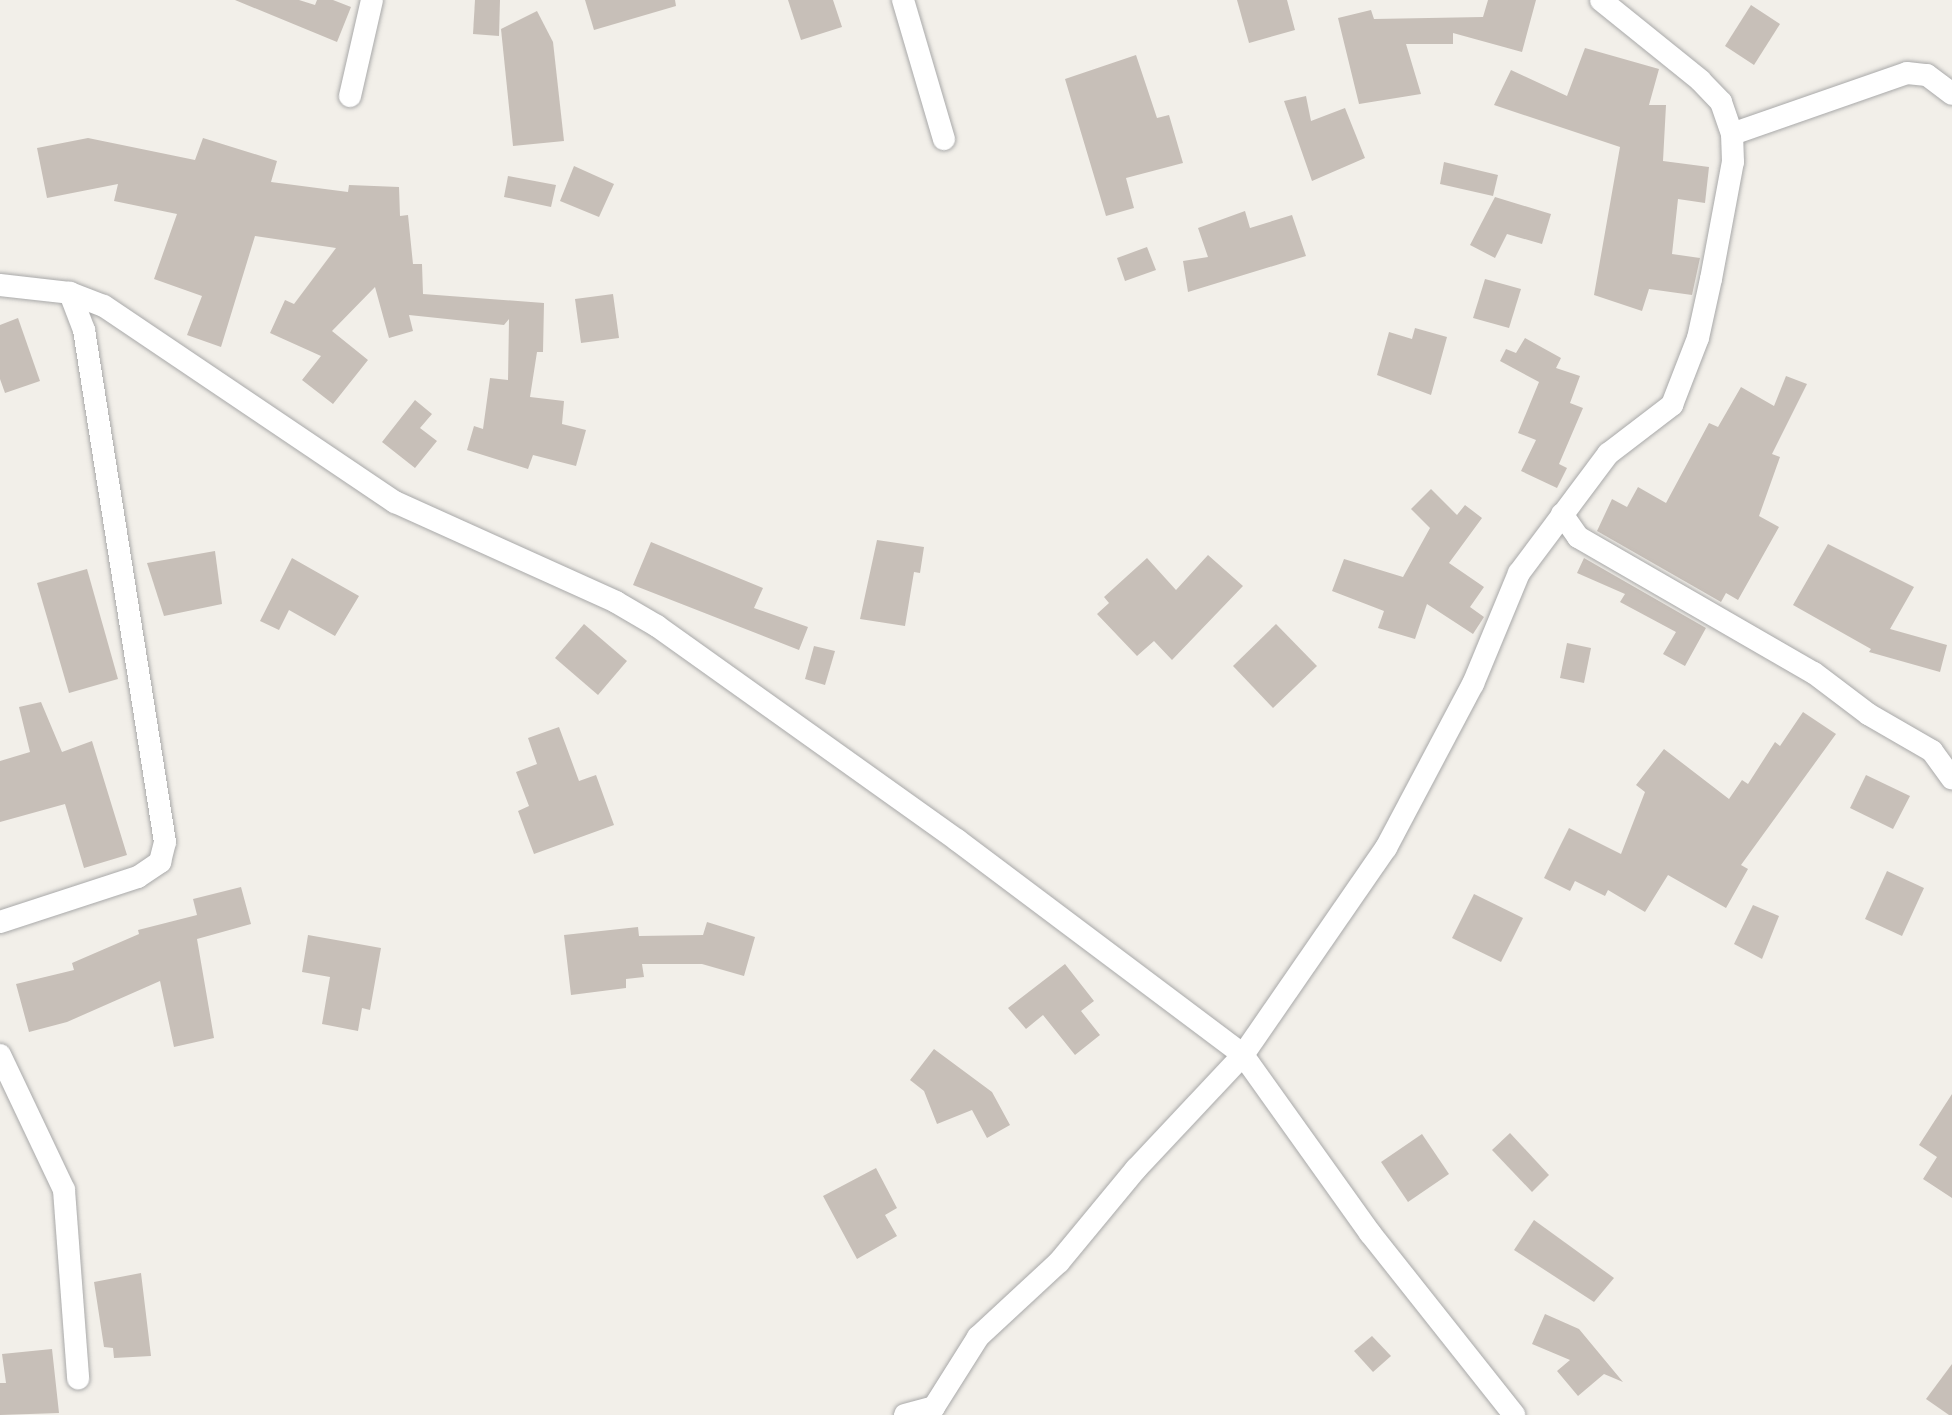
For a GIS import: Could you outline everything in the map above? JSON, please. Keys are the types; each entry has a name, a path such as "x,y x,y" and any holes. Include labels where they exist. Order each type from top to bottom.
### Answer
{"street":[{"path":"350,96 372,0"},
{"path":"903,0 944,139"},
{"path":"905,1415 934,1407 978,1337 1059,1262 1136,1169 1243,1055 1386,848 1473,684 1519,572 1608,454 1658,417 1676,394 1698,338 1720,238 1733,162 1732,134 1721,102 1700,80 1602,0"},
{"path":"1732,134 1907,72 1927,75 1952,94"},
{"path":"0,285 70,293 104,306 395,502 616,602 657,626 956,840 1243,1055 1370,1233 1514,1415"},
{"path":"0,922 138,877 160,862 165,842 84,330 70,293"},
{"path":"1562,514 1578,537 1814,674 1868,714 1932,751 1952,779"},
{"path":"0,1055 64,1190 78,1378"}],"building":[{"path":"235,0 299,0 315,5 317,0 333,0 351,7 337,42"},
{"path":"475,0 500,0 499,36 473,34"},
{"path":"585,0 675,0 676,6 594,30"},
{"path":"788,0 833,0 842,27 801,40"},
{"path":"1237,0 1287,0 1295,30 1249,43"},
{"path":"1488,0 1536,0 1522,52 1453,33 1453,44 1406,44 1421,94 1359,104 1338,18 1371,10 1374,19 1483,17"},
{"path":"1751,5 1780,24 1754,65 1725,46"},
{"path":"537,11 553,42 564,141 513,146 501,29"},
{"path":"1585,48 1659,69 1649,105 1666,105 1663,161 1709,167 1705,203 1678,199 1672,254 1700,258 1692,295 1649,289 1642,311 1594,295 1620,147 1494,105 1511,70 1567,96"},
{"path":"1136,55 1157,118 1169,115 1183,163 1126,178 1134,208 1106,216 1065,79"},
{"path":"1306,96 1311,121 1345,108 1365,158 1312,181 1284,101"},
{"path":"88,138 195,160 203,138 277,161 271,182 348,192 349,185 399,187 400,216 408,215 413,264 422,264 423,294 544,303 543,352 537,352 530,397 564,401 562,424 586,430 576,466 533,455 528,469 467,450 474,426 483,429 490,378 508,380 509,319 504,325 409,315 413,331 389,338 375,287 332,331 368,360 333,404 302,380 321,356 270,333 285,300 294,304 336,248 255,236 221,347 187,335 202,296 154,279 177,214 114,201 118,184 47,198 37,148"},
{"path":"1444,162 1498,175 1493,196 1440,184"},
{"path":"574,166 614,184 599,217 560,201"},
{"path":"508,176 556,185 551,207 504,197"},
{"path":"1495,197 1551,214 1542,244 1507,234 1495,258 1470,245"},
{"path":"1245,211 1250,228 1292,215 1306,256 1188,292 1183,261 1208,257 1198,228"},
{"path":"1147,247 1156,270 1125,281 1117,258"},
{"path":"1485,279 1521,289 1509,328 1473,318"},
{"path":"613,294 619,338 581,343 575,299"},
{"path":"18,318 40,381 5,393 0,379 0,325"},
{"path":"1415,328 1447,337 1431,395 1377,375 1389,332 1412,339"},
{"path":"1525,338 1561,358 1556,368 1580,376 1570,403 1583,408 1559,464 1567,468 1557,488 1521,471 1536,440 1518,433 1539,382 1500,361 1506,349 1516,353"},
{"path":"1786,376 1807,384 1772,454 1780,457 1759,516 1779,527 1738,600 1726,593 1721,602 1597,531 1612,499 1627,507 1638,487 1666,503 1709,423 1718,427 1741,387 1774,406"},
{"path":"415,400 432,414 420,428 437,441 415,468 382,442"},
{"path":"1431,489 1457,515 1465,505 1482,518 1449,563 1484,587 1470,607 1484,617 1473,634 1427,604 1415,639 1378,628 1384,611 1332,591 1344,559 1403,577 1430,528 1411,509"},
{"path":"877,540 924,547 920,573 914,572 905,626 860,619"},
{"path":"651,542 763,588 754,608 808,627 799,650 633,585"},
{"path":"1828,544 1914,587 1890,629 1947,645 1940,672 1869,652 1871,649 1793,605"},
{"path":"215,551 222,604 164,616 147,563"},
{"path":"1208,555 1243,586 1172,660 1154,641 1137,656 1097,614 1109,603 1104,597 1147,558 1176,590"},
{"path":"292,558 359,596 335,636 289,610 279,630 260,621"},
{"path":"1584,558 1706,628 1685,666 1663,654 1676,632 1620,602 1625,594 1577,573"},
{"path":"87,569 118,679 69,693 37,583"},
{"path":"584,624 627,661 598,695 555,658"},
{"path":"1276,624 1317,666 1273,708 1233,666"},
{"path":"1567,643 1591,648 1584,683 1560,678"},
{"path":"814,646 835,651 825,685 805,679"},
{"path":"41,702 62,752 92,741 127,855 84,868 65,804 0,822 0,761 30,752 19,707"},
{"path":"1803,712 1836,734 1741,865 1748,869 1726,908 1668,875 1645,912 1608,890 1605,896 1575,881 1570,891 1544,878 1569,828 1621,854 1645,792 1636,785 1664,749 1729,799 1742,780 1748,784 1775,742 1780,746"},
{"path":"559,727 579,781 596,775 614,825 534,854 518,811 529,806 516,772 537,764 528,738"},
{"path":"1866,775 1910,796 1893,829 1850,808"},
{"path":"1887,871 1924,888 1902,936 1865,919"},
{"path":"241,887 251,924 197,939 214,1038 174,1047 160,981 67,1022 29,1032 16,984 74,970 72,963 139,934 138,930 197,915 193,899"},
{"path":"1474,894 1523,918 1501,962 1452,938"},
{"path":"1753,905 1779,916 1762,959 1734,944"},
{"path":"707,922 755,937 744,976 702,964 642,964 644,977 626,979 626,988 571,995 564,935 638,927 639,936 703,935"},
{"path":"308,935 381,948 370,1010 362,1008 358,1031 322,1024 330,977 302,972"},
{"path":"1065,964 1094,1001 1081,1011 1100,1035 1075,1055 1043,1015 1026,1029 1008,1008"},
{"path":"934,1049 992,1092 1010,1125 987,1138 972,1110 937,1124 924,1091 910,1080"},
{"path":"1952,1094 1952,1198 1923,1179 1937,1157 1919,1145"},
{"path":"1510,1133 1549,1175 1532,1192 1492,1150"},
{"path":"1422,1134 1449,1174 1408,1202 1381,1162"},
{"path":"876,1168 897,1208 885,1215 897,1236 857,1259 823,1196"},
{"path":"1534,1220 1614,1278 1594,1302 1514,1250"},
{"path":"141,1273 151,1356 114,1358 113,1348 104,1347 94,1282"},
{"path":"1545,1314 1579,1329 1623,1382 1604,1374 1578,1396 1557,1371 1570,1360 1532,1344"},
{"path":"1372,1336 1391,1356 1373,1372 1354,1351"},
{"path":"52,1349 59,1413 0,1415 0,1383 6,1383 2,1354"},
{"path":"1952,1364 1952,1415 1949,1415 1926,1399"}]}
